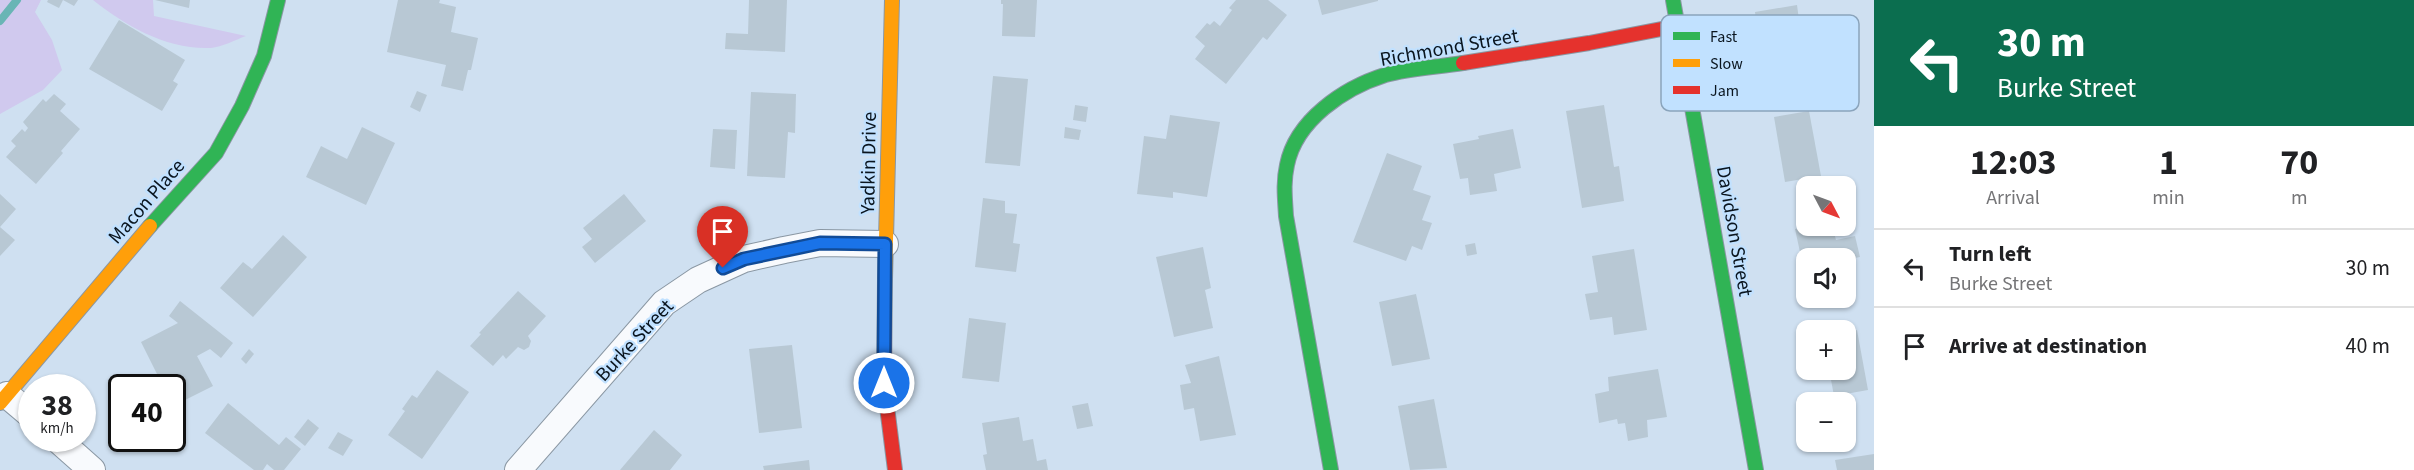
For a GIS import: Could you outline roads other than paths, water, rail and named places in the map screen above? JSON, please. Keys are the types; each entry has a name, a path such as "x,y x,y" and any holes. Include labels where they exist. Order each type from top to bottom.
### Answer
{"street":[{"name":"Macon Place","path":"4,399 132,246 216,153 242,106 264,56 278,0"},
{"name":"Yadkin Drive","path":"892,0 885,244 884,383 895,470"},
{"name":"Davidson Street","path":"1674,0 1676,15"},
{"name":"Richmond Street","path":"1330,470 1288,228 1284,183 1289,157 1297,138 1313,118 1333,99 1361,84 1386,75 1589,43 1661,29"},
{"name":"Davidson Street","path":"1692,111 1756,470"},
{"name":"Burke Street","path":"518,470 664,303 698,280 744,259 793,248 820,243 885,244"},
{"path":"4,399 18,408"},
{"path":"72,452 92,470"}],"waterway":[{"path":"0,21 17,0"}]}
